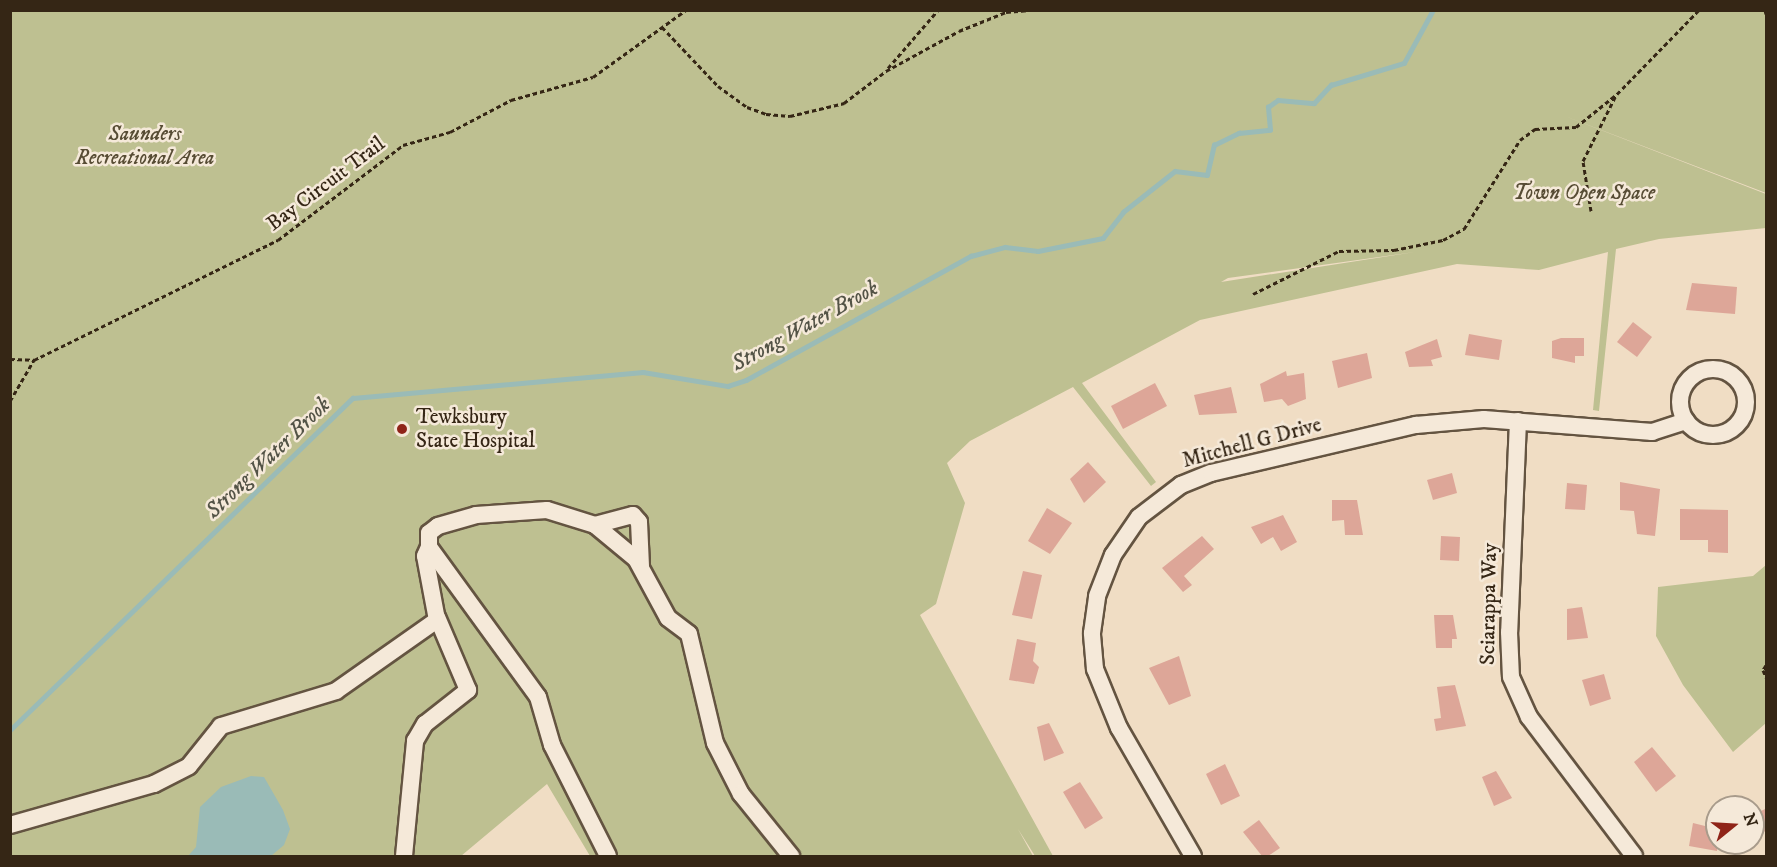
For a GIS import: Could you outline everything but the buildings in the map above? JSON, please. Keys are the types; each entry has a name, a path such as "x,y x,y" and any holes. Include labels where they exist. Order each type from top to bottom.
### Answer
{"street":[{"name":"Mitchell G Drive","path":"1193,856 1119,728 1095,669 1092,633 1097,596 1122,538 1159,500 1211,473 1425,424 1463,418 1652,432 1686,421"},
{"name":"Sciarappa Way","path":"1518,421 1509,632 1511,677 1529,717 1634,856"},
{"path":"404,856 415,741 425,724 468,690 437,617 425,555 429,547 429,532 438,526 476,515 547,510 595,525 641,566 668,618 689,634 710,728 736,786 791,856"},
{"path":"595,525 624,515 637,518 641,566"},
{"path":"429,547 538,697 552,745 608,856"},
{"path":"10,825 171,776 189,766 221,726 336,692 434,624 437,617"}],"path":[{"name":"Bay Circuit Trail","path":"10,359 34,360 278,240 403,145 450,132 511,100 593,77 686,10"},
{"path":"662,27 718,86 765,114 796,115 830,108 858,95 886,71 938,10"},
{"path":"886,71 977,23 1027,10"},
{"path":"1105,10 1161,10"},
{"path":"1253,294 1339,251 1394,250 1454,235 1478,210 1520,140 1535,129 1576,127 1617,94 1699,10"},
{"path":"1591,211 1583,161 1617,94"},
{"path":"10,401 34,360"},
{"path":"1767,665 1763,670 1767,677"}],"green space":[{"name":"Tewksbury State Hospital","path":"10,11 1766,11 1766,193 1562,115 1766,194 1766,228 1659,239 1616,249 1599,411 1593,410 1608,252 1539,270 1457,264 1200,320 1082,383 1156,482 1151,486 1073,387 970,441 947,463 965,503 936,604 920,615 1053,856 1035,856 1018,829 1033,856 590,856 547,784 461,856 11,856","holes":["1415,252 1221,282 1228,278"]},
{"path":"1766,565 1766,723 1733,752 1683,685 1656,636 1658,587 1753,576"}],"water":[{"path":"251,776 264,777 283,810 290,829 284,845 271,856 188,856 196,847 200,807 221,787"}],"waterway":[{"name":"Strong Water Brook","path":"10,730 353,398 643,372 728,386 746,380 971,256 1005,247 1038,251 1103,238 1123,212 1175,171 1207,175 1214,145 1239,133 1270,130 1268,107 1278,100 1314,103 1331,85 1404,63 1433,10"}],"place":[{"name":"Tewksbury State Hospital","path":"402,429"}],"park label":[{"name":"Saunders Recreational Area","path":"145,146"},
{"name":"Town Open Space","path":"1584,193"}]}
